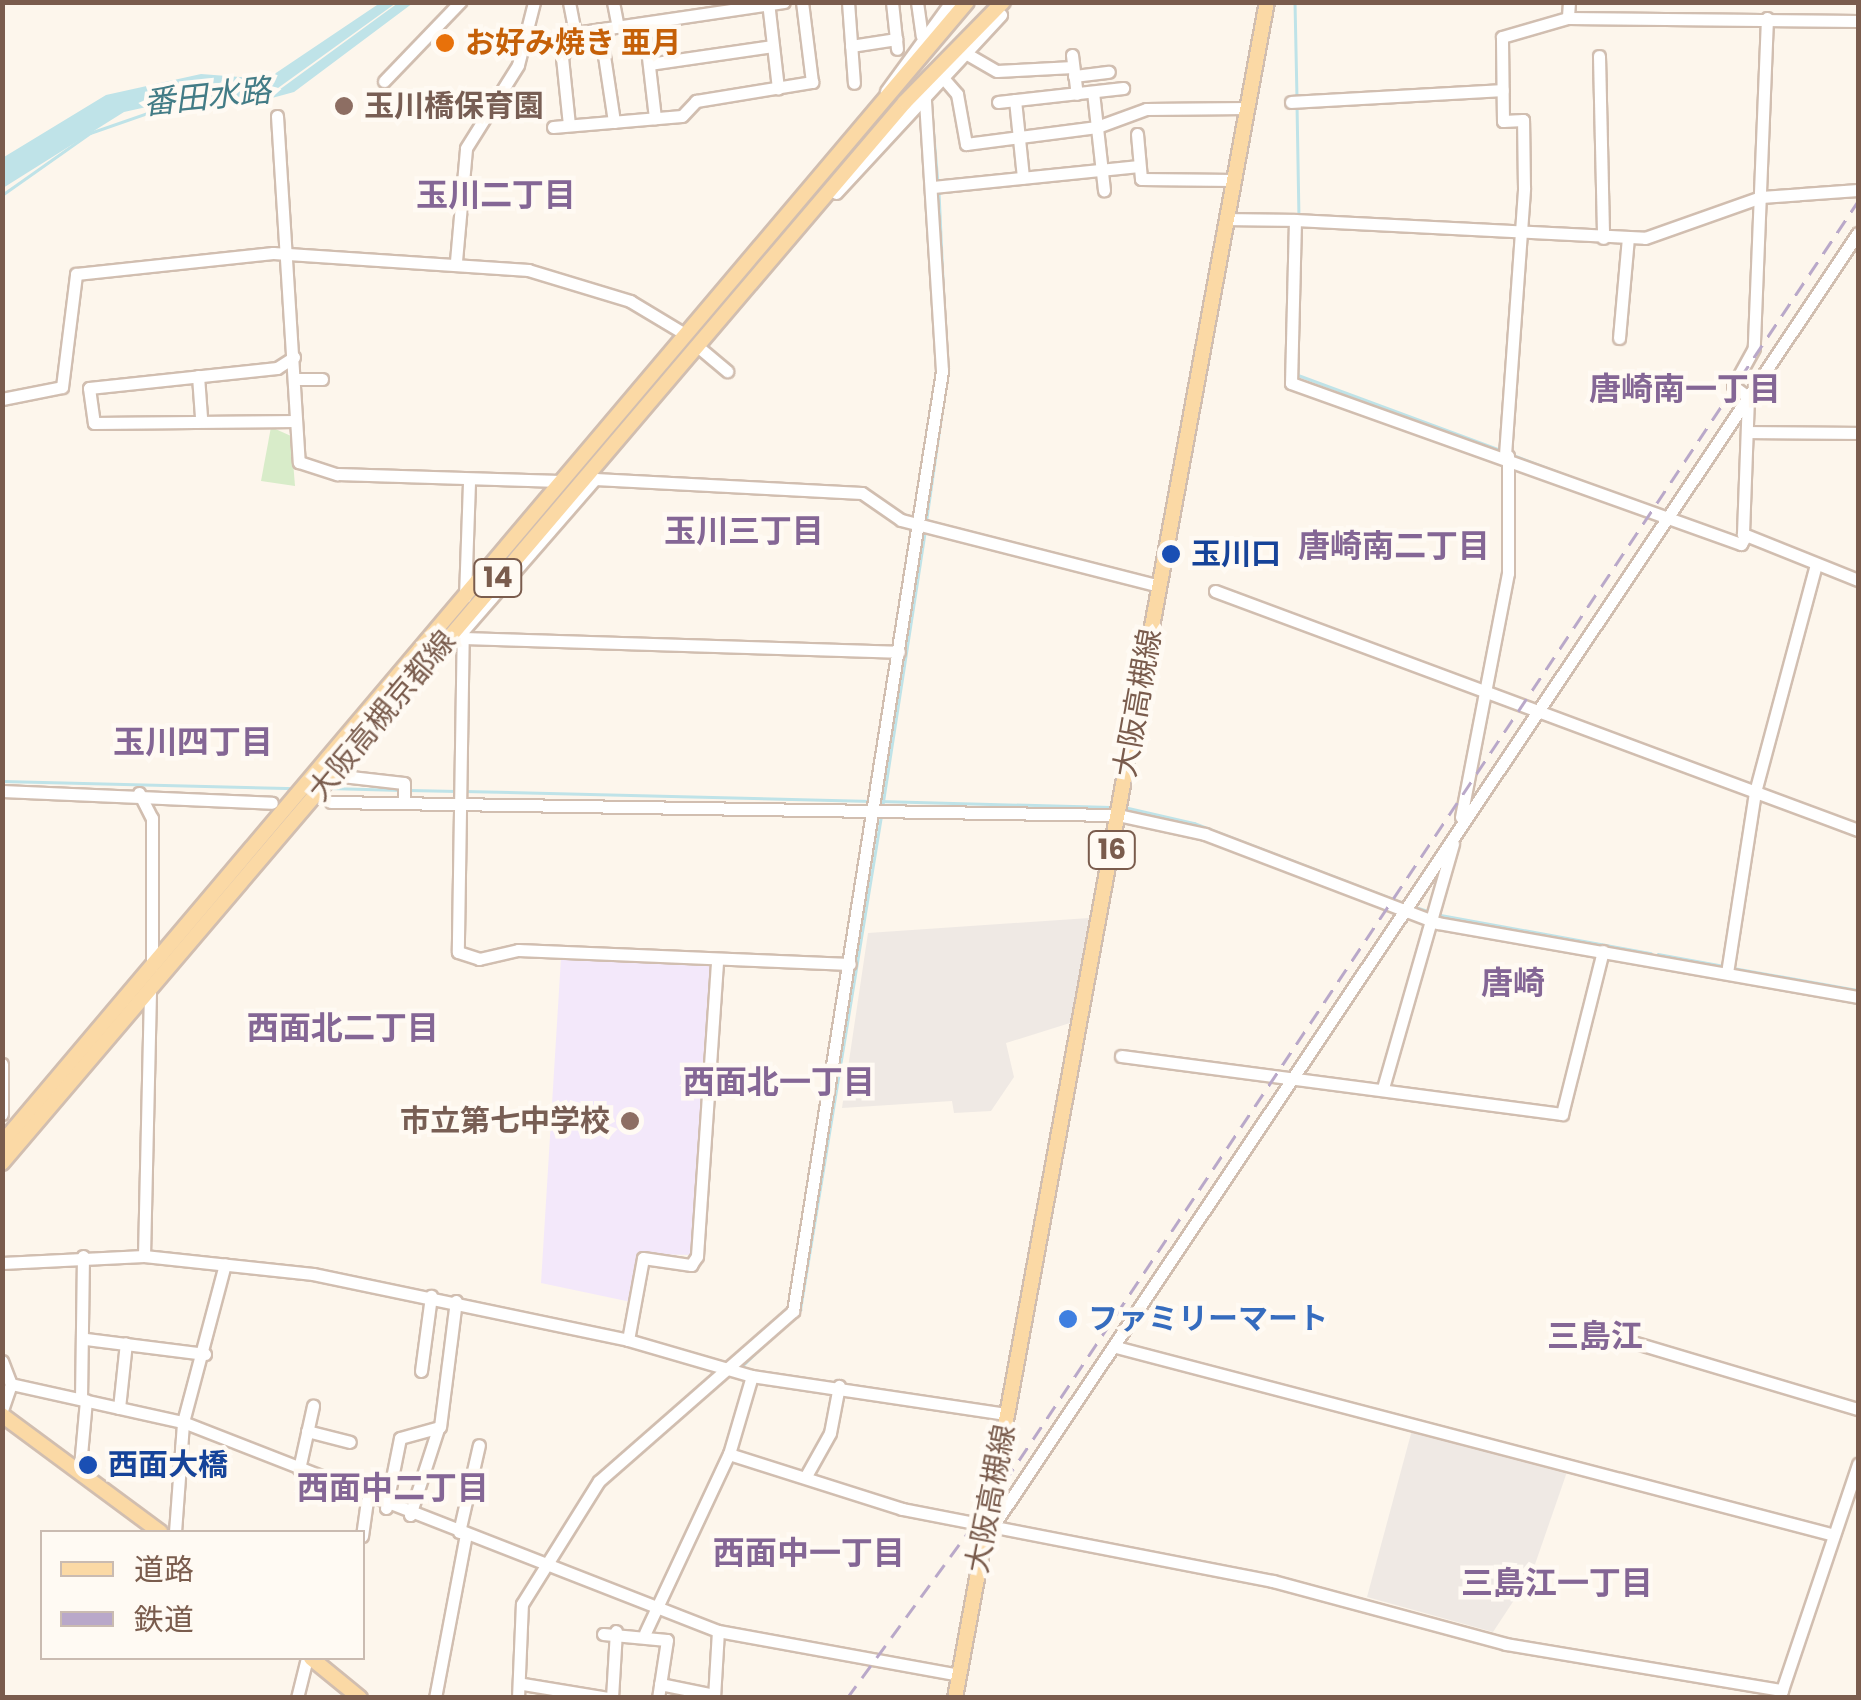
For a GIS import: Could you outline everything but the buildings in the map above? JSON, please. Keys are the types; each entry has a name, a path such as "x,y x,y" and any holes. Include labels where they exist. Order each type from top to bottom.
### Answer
{"main road":[{"name":"大阪高槻京都線","path":"2,1143 967,2"},
{"name":"大阪高槻線","path":"954,1698 982,1542 991,1520 1007,1414 1268,2"},
{"name":"大阪高槻京都線","path":"2,1163 462,629 906,102 1002,9"},
{"path":"2,1412 80,1466 158,1530"},
{"path":"312,1660 360,1698"}],"street":[{"path":"384,81 460,2"},
{"path":"456,261 466,148 518,65 534,2"},
{"path":"569,2 575,33 562,58 569,126"},
{"path":"613,2 618,27"},
{"path":"575,33 724,7 784,2"},
{"path":"554,127 655,118 812,82 802,2"},
{"path":"848,2 854,82"},
{"path":"851,46 897,44 892,2"},
{"path":"917,2 922,36"},
{"path":"818,179 951,2"},
{"path":"1568,18 1569,2"},
{"path":"768,4 778,88"},
{"path":"836,193 944,79 1002,9"},
{"path":"1383,1088 1458,829 1492,694 1508,573 1507,456 1523,234 1523,120 1503,121 1502,37 1568,18 1858,22"},
{"path":"1748,397 1733,386 1754,348 1767,18"},
{"path":"644,23 655,118"},
{"path":"600,29 614,122"},
{"path":"649,64 773,46"},
{"path":"966,54 997,70 1073,66 1108,72"},
{"path":"1600,56 1603,238"},
{"path":"1073,66 1077,94"},
{"path":"944,79 957,94 966,144 1097,127 1146,109 1248,108"},
{"path":"998,102 1123,88"},
{"path":"1292,102 1503,90"},
{"path":"1093,92 1104,190"},
{"path":"518,1698 516,1629 546,1559 605,1475 793,1310 944,349 925,97"},
{"path":"1015,100 1023,178"},
{"path":"277,116 290,252 296,456 308,467 469,482 557,482 465,592"},
{"path":"1137,134 1141,180 1234,180"},
{"path":"933,188 1140,166"},
{"path":"1227,220 1295,220 1628,238 1761,198 1858,190"},
{"path":"1295,220 1291,383 1507,456 1741,544 1745,537 1748,397"},
{"path":"991,1520 1116,1347 1291,1078 1858,233"},
{"path":"1619,338 1628,238"},
{"path":"2,399 62,387 76,274 290,252 456,261 593,287 680,331"},
{"path":"702,350 727,371"},
{"path":"294,357 276,368 95,382 92,418 296,421"},
{"path":"198,376 201,417"},
{"path":"294,378 322,379"},
{"path":"1748,432 1858,434"},
{"path":"462,629 594,479 862,493 918,523 1159,586"},
{"path":"469,482 455,798 458,952 850,964"},
{"path":"1745,537 1858,580"},
{"path":"1727,973 1756,792 1816,564"},
{"path":"1215,590 1858,830"},
{"path":"462,629 898,652"},
{"path":"333,775 404,783 404,797"},
{"path":"2,790 139,793 272,803"},
{"path":"139,793 152,818 144,1256"},
{"path":"331,802 404,797 1118,816 1205,834 1429,920 1858,997"},
{"path":"1122,1056 1570,1112 1602,951"},
{"path":"628,1340 643,1258 690,1265 697,1256 717,961"},
{"path":"2,1064 2,1114"},
{"path":"80,1466 86,1339 84,1256"},
{"path":"2,1263 144,1256 225,1264 456,1301 628,1340 752,1376 1007,1414"},
{"path":"175,1530 183,1422 206,1354 225,1264"},
{"path":"422,1371 431,1296"},
{"path":"410,1516 438,1429 456,1301"},
{"path":"86,1339 206,1354"},
{"path":"1636,1343 1858,1408"},
{"path":"118,1408 126,1344"},
{"path":"1116,1347 1834,1535"},
{"path":"2,1361 11,1384 2,1412"},
{"path":"645,1634 655,1600 729,1454 752,1376"},
{"path":"11,1384 183,1422 386,1508 546,1559 655,1600 718,1631 958,1675"},
{"path":"806,1476 830,1434 838,1386"},
{"path":"299,1470 313,1406"},
{"path":"386,1508 400,1438 438,1429"},
{"path":"308,1431 350,1442"},
{"path":"434,1698 478,1445"},
{"path":"729,1454 902,1508 991,1520 1506,1644 1781,1694 1858,1464"},
{"path":"363,1530 367,1500"},
{"path":"523,1684 610,1698 616,1631"},
{"path":"602,1634 616,1631 668,1640 658,1698"},
{"path":"660,1684 714,1696 718,1631"},
{"path":"297,1698 308,1660"}],"shaded area":[{"path":"1089,918 1070,1023 1006,1043 1014,1077 991,1111 954,1113 952,1101 842,1108 868,933"},
{"name":"市立第七中学校","path":"561,958 714,964 694,1255 639,1254 631,1302 541,1283"},
{"path":"1412,1430 1568,1469 1532,1573 1493,1632 1367,1597"}],"green space":[{"path":"271,427 291,436 295,486 261,481"}],"water":[{"path":"380,3 396,3 278,88 216,83 147,95 279,90 398,3 413,3 294,92 261,101 196,96 124,112 3,188 4,157 106,95 201,74 267,79"}],"waterway":[{"path":"1295,2 1297,96"},
{"path":"931,102 938,184"},
{"path":"1297,104 1299,216"},
{"name":"番田水路","path":"2,195 90,133 162,108"},
{"path":"939,192 947,368"},
{"path":"1299,284 1298,375 1501,450"},
{"path":"926,521 944,396"},
{"path":"1513,455 1609,491"},
{"path":"882,808 925,529"},
{"path":"2,781 296,788"},
{"path":"329,788 401,790"},
{"path":"409,790 456,791"},
{"path":"464,791 871,801"},
{"path":"879,801 1111,807"},
{"path":"1124,807 1194,823 1404,903"},
{"path":"742,1366 800,1310 881,816"},
{"path":"1412,906 1428,911"},
{"path":"1435,914 1650,953"},
{"path":"1658,954 1725,966"},
{"path":"1733,968 1858,990"}],"railway":[{"path":"847,1698 1005,1481 1858,201"}],"place":[{"name":"お好み焼き 亜月","path":"445,43"},
{"name":"玉川橋保育園","path":"344,106"},
{"name":"玉川口","path":"1171,554"},
{"name":"市立第七中学校","path":"630,1121"},
{"name":"ファミリーマート","path":"1068,1319"},
{"name":"西面大橋","path":"88,1465"}],"district":[{"name":"玉川二丁目","path":"496,195"},
{"name":"唐崎南一丁目","path":"1685,389"},
{"name":"玉川三丁目","path":"744,531"},
{"name":"唐崎南二丁目","path":"1394,546"},
{"name":"玉川四丁目","path":"193,742"},
{"name":"唐崎","path":"1513,983"},
{"name":"西面北二丁目","path":"343,1028"},
{"name":"西面北一丁目","path":"779,1082"},
{"name":"三島江","path":"1595,1336"},
{"name":"西面中二丁目","path":"393,1488"},
{"name":"西面中一丁目","path":"809,1553"},
{"name":"三島江一丁目","path":"1557,1583"}]}
